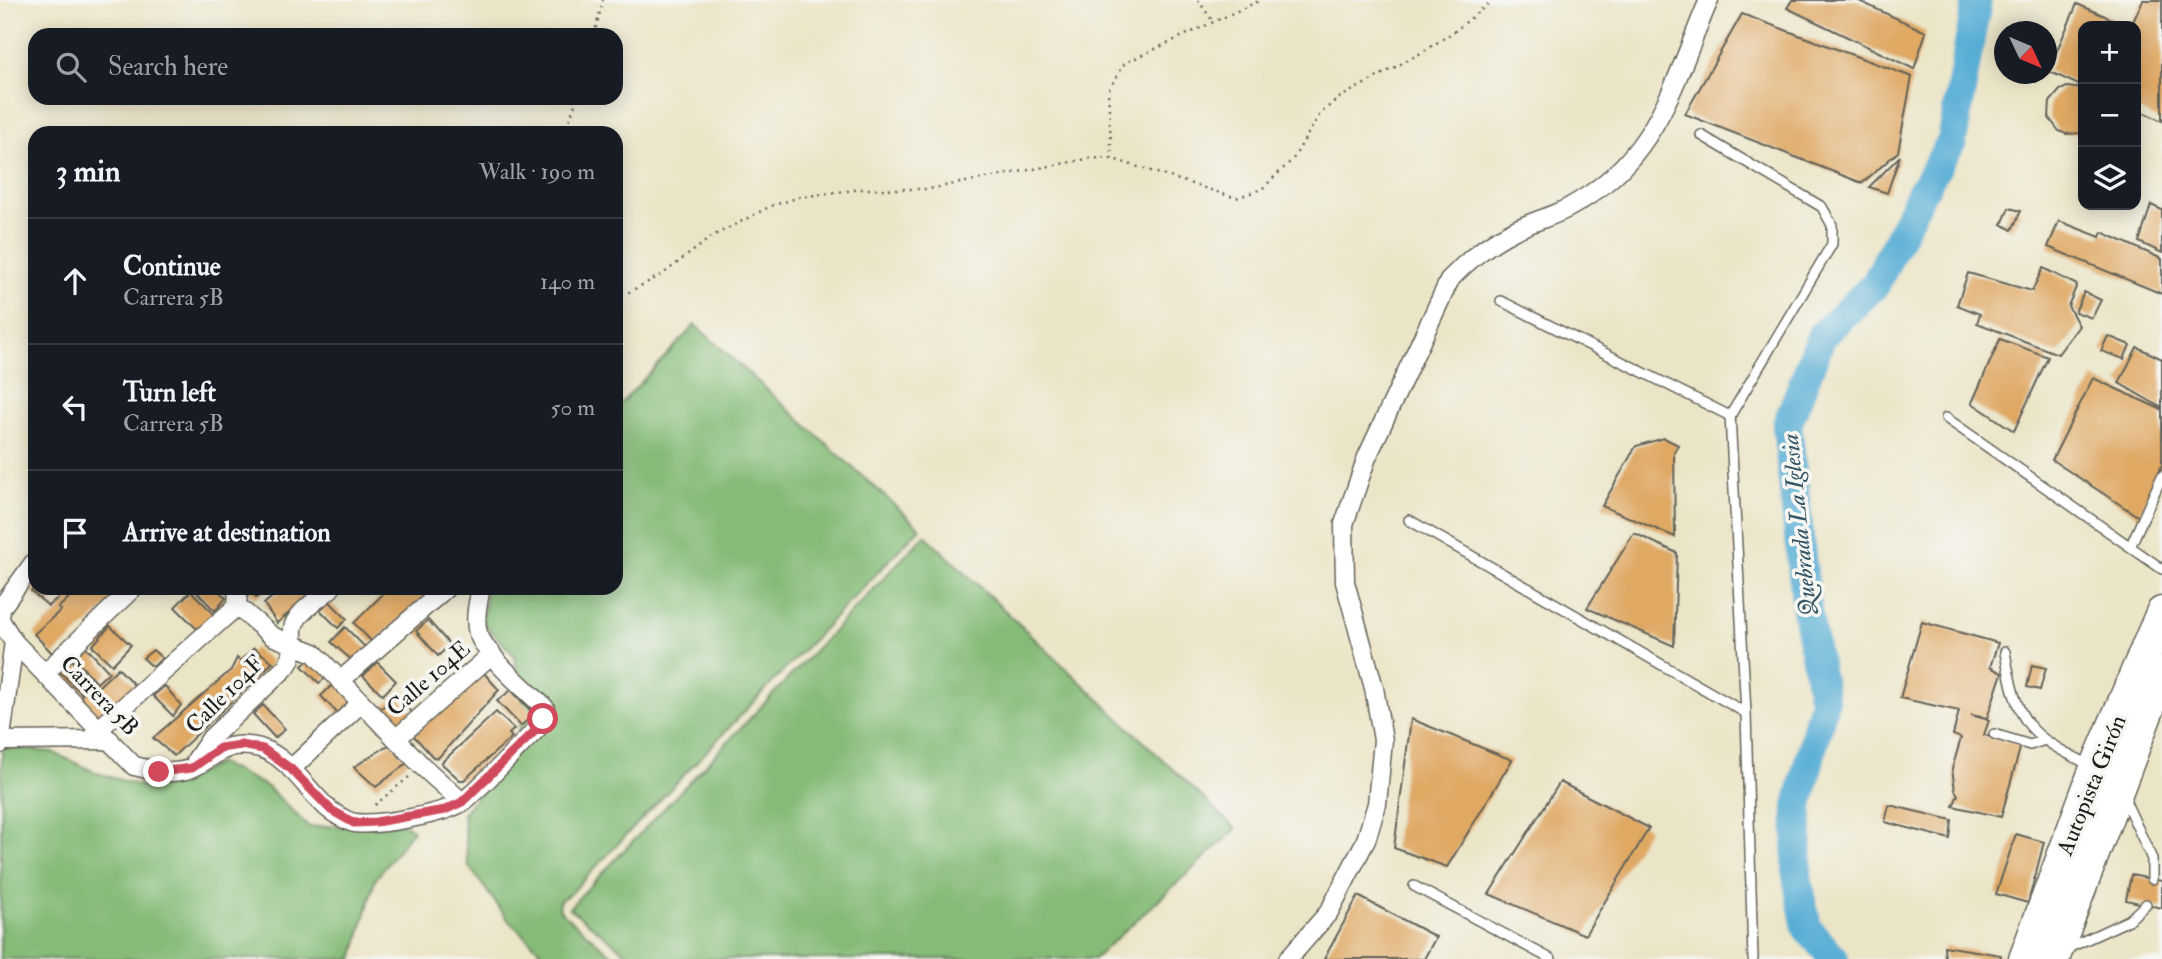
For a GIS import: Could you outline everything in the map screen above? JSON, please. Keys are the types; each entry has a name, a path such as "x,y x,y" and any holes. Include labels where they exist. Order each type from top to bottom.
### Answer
{"highway":[{"name":"Autopista Girón","path":"2045,957 2162,613"},
{"name":"Autopista Girón","path":"2107,777 2162,672"}],"street":[{"path":"1288,959 1329,912 1366,840 1377,804 1383,740 1374,688 1345,582 1344,524 1367,457 1450,279 1469,259 1513,231 1568,208 1597,189 1638,153 1665,108 1709,0"},
{"path":"0,620 1,608 28,571"},
{"path":"45,673 126,595"},
{"name":"Calle 104F","path":"192,768 211,738 286,667 293,656 293,627 299,617 323,595"},
{"path":"340,681 438,595"},
{"path":"354,823 445,810 462,802 536,730 543,719 545,708 492,654 479,634 476,621 480,595"},
{"path":"14,642 2,731 105,734 237,596 272,636 314,653 397,738"},
{"name":"Carrera 5B","path":"0,620 14,642 134,766 159,772 192,768 220,748 241,745 263,749 291,769 331,810 354,823"},
{"name":"Calle 104E","path":"462,802 422,766 397,738 492,654"},
{"name":"Calle 104E","path":"291,769 361,703"}],"lane":[{"path":"1701,135 1822,207 1832,225 1832,244 1730,416 1746,713 1753,959"},
{"path":"1501,301 1730,416"},
{"path":"1946,418 2162,569"},
{"path":"2131,545 2162,476"},
{"path":"1409,520 1746,713"},
{"path":"2005,652 2013,699 2042,741 2107,777 2138,824 2152,859 2152,879"},
{"path":"1994,734 2030,745 2042,741"},
{"path":"1414,887 1551,959"},
{"path":"2045,957 2129,920 2146,904"}],"path":[{"path":"596,28 603,0"},
{"path":"1198,0 1214,23"},
{"path":"1112,159 1108,91 1125,63 1261,0"},
{"path":"623,295 663,274 710,237 771,206 800,197 862,189 929,189 1092,158 1112,159 1236,198 1262,189 1293,159 1320,114 1337,99 1421,54 1493,0"},
{"path":"567,126 575,105"},
{"path":"354,823 422,766"}],"green space":[{"path":"695,325 920,528 571,893 559,901 560,911 617,959 549,959 509,921 468,865 463,813 517,747 522,697 514,655 483,623 485,595 623,595 623,402"},
{"path":"925,535 1236,829 1094,959 634,959 569,908"},
{"path":"2,747 52,752 97,773 140,786 190,778 219,763 268,787 309,827 403,823 413,830 375,880 353,959 0,959"}],"building":[{"path":"1792,0 1857,0 1926,32 1914,69 1787,8"},
{"path":"2143,0 2162,0 2162,121 2141,111 2141,21 2133,21"},
{"path":"2077,4 2116,21 2078,21 2078,85 2057,75 2057,50"},
{"path":"1742,14 1912,77 1898,152 1862,183 1685,114"},
{"path":"2067,87 2078,88 2078,133 2066,134 2059,131 2049,118 2050,102 2060,90"},
{"path":"1900,156 1887,193 1869,187"},
{"path":"2151,205 2162,210 2162,253 2139,242"},
{"path":"2009,208 2021,211 2012,230 2002,224"},
{"path":"2059,221 2100,237 2102,232 2162,259 2162,294 2048,247"},
{"path":"2043,268 2077,285 2068,306 2079,326 2058,354 1977,323 1980,314 1957,305 1968,273 2032,291"},
{"path":"2084,292 2101,300 2092,318 2075,312"},
{"path":"2108,336 2130,345 2124,359 2101,351"},
{"path":"2000,339 2048,357 2014,431 1972,403"},
{"path":"2137,347 2162,359 2162,408 2119,383"},
{"path":"2093,378 2162,410 2162,465 2139,517 2052,460"},
{"path":"1664,438 1678,445 1674,452 1675,537 1602,506 1636,446"},
{"path":"1634,533 1677,553 1674,646 1587,608"},
{"path":"36,595 57,595 59,597 48,606"},
{"path":"72,595 119,595 54,655 34,634 61,610 58,608"},
{"path":"187,595 195,595 216,616 200,632 175,607"},
{"path":"200,595 223,595 226,598 215,611"},
{"path":"274,595 311,595 277,623 264,604"},
{"path":"382,595 428,595 373,643 354,623"},
{"path":"329,601 347,619 338,628 320,610"},
{"path":"428,620 450,645 438,656 416,631"},
{"path":"1922,622 1998,643 1990,667 2002,673 1987,718 1971,715 1989,720 1984,735 2021,745 2001,817 1953,806 1958,795 1952,769 1961,738 1953,735 1959,711 1900,698"},
{"path":"110,626 131,645 112,665 92,646"},
{"path":"345,627 367,649 355,663 331,642"},
{"path":"83,644 109,672 97,683 71,655"},
{"path":"254,648 273,662 174,756 153,738 231,670 237,658 240,661"},
{"path":"153,650 162,658 153,667 143,658"},
{"path":"311,657 330,675 319,683 302,666"},
{"path":"71,659 93,682 81,693 59,671"},
{"path":"377,662 396,681 383,695 363,676"},
{"path":"2032,665 2046,668 2040,690 2027,687"},
{"path":"118,668 136,687 114,707 97,688"},
{"path":"483,672 499,690 438,758 433,757 413,735"},
{"path":"336,681 357,703 341,717 321,696"},
{"path":"91,684 114,708 100,721 79,698"},
{"path":"165,686 181,705 173,716 153,696"},
{"path":"511,690 534,714 521,726 497,701"},
{"path":"397,695 415,716 398,730 380,709"},
{"path":"263,705 285,729 275,738 253,714"},
{"path":"496,712 514,729 509,734 512,737 464,780 460,780 441,763"},
{"path":"1411,719 1512,760 1447,867 1394,848"},
{"path":"392,743 408,762 376,787 354,767"},
{"path":"1560,782 1649,828 1585,935 1489,894"},
{"path":"1889,805 1952,820 1950,839 1885,822"},
{"path":"2016,834 2044,842 2028,903 1996,894"},
{"path":"2131,875 2162,881 2162,908 2126,900"},
{"path":"1358,896 1436,937 1424,959 1324,959"},
{"path":"1944,946 2001,955 2000,959 1945,959"}],"waterway":[{"name":"Quebrada La Iglesia","path":"1834,959 1807,928 1797,876 1798,806 1824,701 1807,611 1787,425 1822,335 1875,285 1920,195 1952,141 1977,0"}],"route":[{"path":"159,772 192,768 220,748 241,745 263,749 291,769 331,810 354,823 376,822 445,810 462,802 536,730 543,719"}]}
